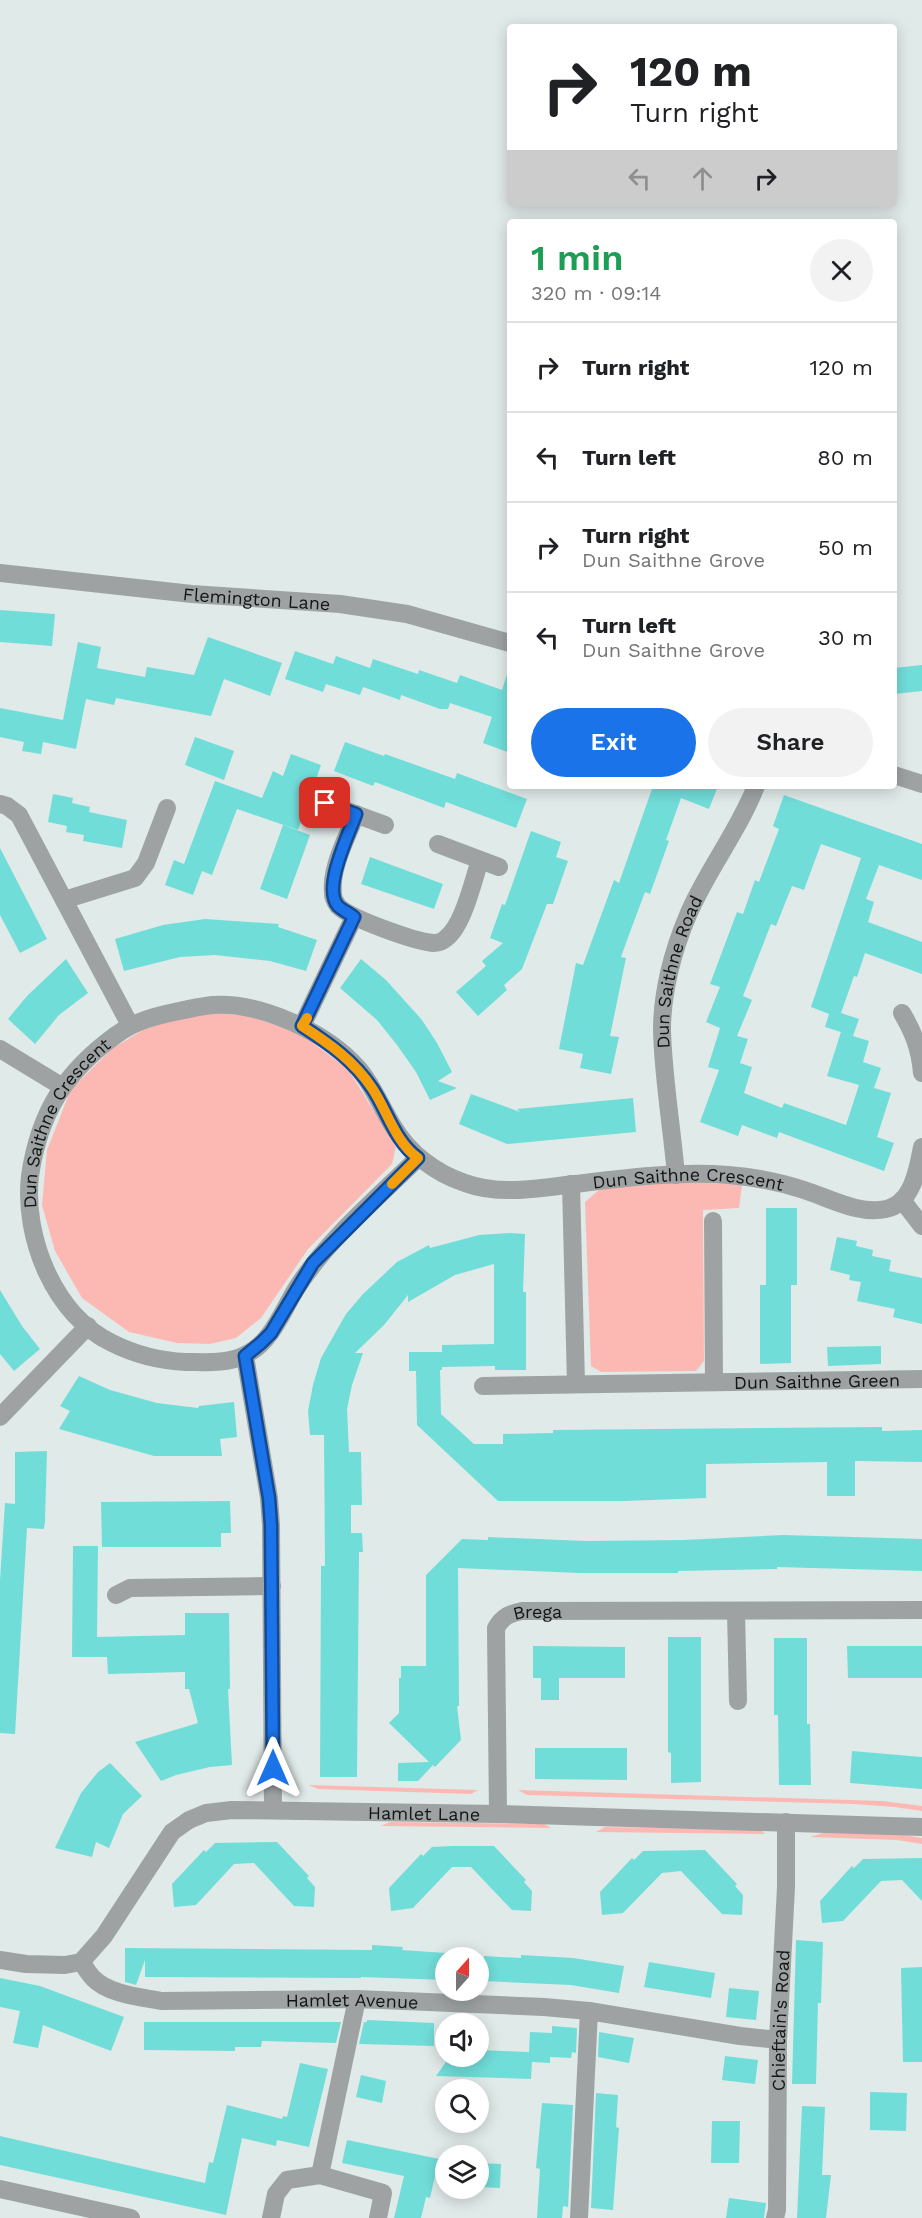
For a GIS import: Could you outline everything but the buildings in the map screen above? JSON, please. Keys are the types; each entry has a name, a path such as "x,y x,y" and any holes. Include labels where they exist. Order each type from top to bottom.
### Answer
{"street":[{"name":"Flemington Lane","path":"0,573 192,594 340,604 407,614 507,642"},
{"path":"897,776 922,784"},
{"name":"Dun Saithne Road","path":"676,1175 662,1029 665,993 687,915 731,837 755,789"},
{"path":"325,803 385,825"},
{"path":"0,804 19,815 130,1025"},
{"path":"64,900 135,878 146,862 167,808"},
{"path":"356,814 333,882 333,895 337,905 354,917 432,943 443,942 452,933 461,914 480,860"},
{"path":"438,844 499,867"},
{"path":"302,1026 354,917"},
{"name":"Dun Saithne Crescent","path":"245,1356 230,1360 203,1362 175,1361 141,1354 109,1342 88,1326 59,1294 45,1271 35,1242 30,1213 30,1179 37,1142 61,1086 94,1052 130,1025 156,1016 213,1005 243,1007 302,1026 356,1065 373,1089 393,1128 413,1154 465,1184 516,1190 676,1175 728,1175 768,1181 870,1210 891,1208 902,1200"},
{"path":"902,1013 913,1030 920,1052 922,1073"},
{"path":"0,1049 61,1086"},
{"path":"922,1147 910,1190 902,1200 922,1226"},
{"path":"273,1810 272,1586 269,1498 245,1356 271,1333 313,1263 418,1158"},
{"path":"571,1184 576,1384"},
{"name":"Dun Saithne Green","path":"713,1221 714,1382"},
{"path":"0,1417 88,1326"},
{"name":"Dun Saithne Green","path":"483,1386 922,1378"},
{"path":"116,1595 130,1588 272,1586"},
{"name":"Brega","path":"498,1814 496,1628 502,1618 522,1611 922,1610"},
{"path":"736,1611 738,1701"},
{"name":"Hamlet Lane","path":"81,1962 104,1936 172,1832 206,1812 273,1810 498,1814 922,1827"},
{"name":"Chieftain's Road","path":"775,2218 777,2210 778,2040 786,1887 786,1822"},
{"path":"0,1960 26,1964 65,1965 81,1962"},
{"name":"Hamlet Avenue","path":"81,1962 94,1979 106,1987 161,2001 357,2000 544,2007 589,2011 740,2036 778,2040"},
{"path":"320,2175 357,2000"},
{"path":"579,2218 589,2011"},
{"path":"271,2218 276,2194 287,2180 320,2175 383,2193 378,2218"},
{"path":"0,2188 131,2218"}],"shaded area":[{"path":"203,1012 250,1016 301,1034 348,1069 396,1147 392,1164 308,1249 261,1318 236,1338 210,1344 177,1343 129,1332 82,1298 55,1251 42,1205 47,1150 71,1089 113,1048 150,1026"},
{"path":"677,1181 742,1185 739,1208 703,1210 704,1361 696,1371 601,1372 591,1366 585,1202 600,1189"},
{"path":"308,1785 478,1790 471,1794 318,1789"},
{"path":"518,1790 882,1801 922,1806 922,1811 854,1804 527,1795"},
{"path":"390,1822 544,1824 551,1828 381,1826"},
{"path":"605,1827 759,1830 766,1834 596,1832"},
{"path":"823,1833 897,1834 922,1838 922,1844 897,1840 810,1837"}],"slow traffic":[{"path":"307,1018 302,1026 356,1065 373,1089 393,1128 418,1158 392,1184"}],"route":[{"path":"273,1768 271,1525 269,1498 245,1356 271,1333 313,1263 418,1158 393,1128 373,1089 356,1065 302,1026 354,917 337,905 333,895 333,882 356,814 325,803"}]}
